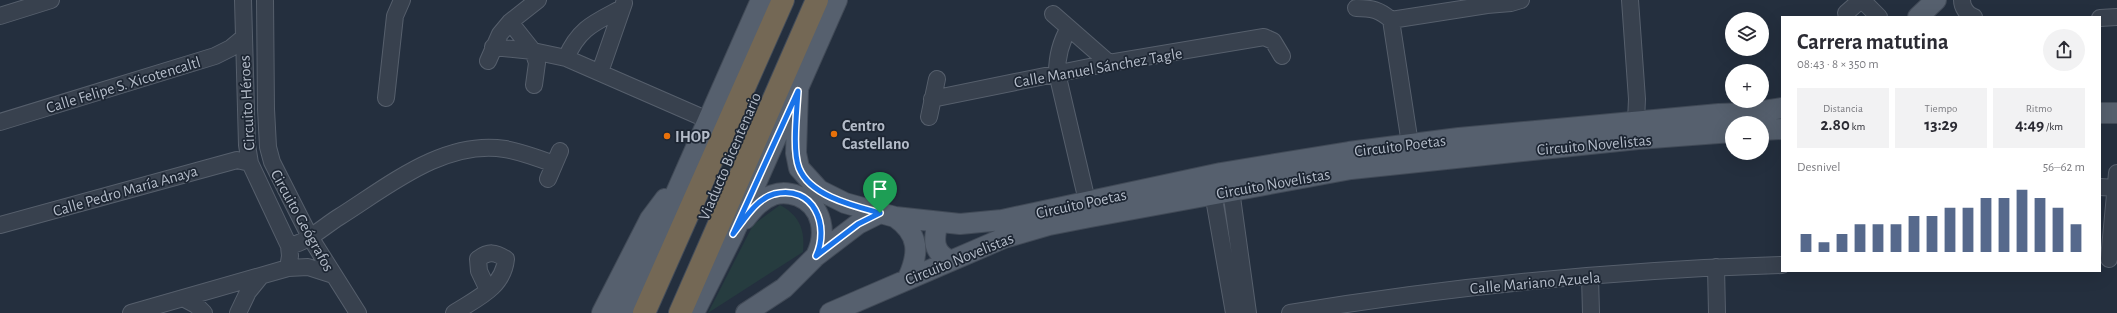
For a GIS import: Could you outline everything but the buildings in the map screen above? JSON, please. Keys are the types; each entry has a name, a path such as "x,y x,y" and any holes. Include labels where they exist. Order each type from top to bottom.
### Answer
{"highway":[{"path":"644,313 783,0"},
{"name":"Viaducto Bicentenario","path":"661,313 797,0"},
{"path":"680,313 817,0"}],"main road":[{"path":"623,313 761,0"},
{"path":"694,313 733,234 798,91 837,0"},
{"path":"1919,16 1936,0"},
{"path":"798,91 796,153 799,168 819,190 832,197 888,215 910,231 915,244 915,258 908,278"},
{"name":"Circuito Poetas","path":"888,215 938,223 960,224 1002,220 1221,173 1410,144 1636,121 1750,114 1781,108"},
{"path":"2101,113 2117,113"},
{"path":"1769,130 1781,129"},
{"name":"Circuito Novelistas","path":"832,312 1004,238 1049,225 1351,169 1631,140 1725,133"},
{"path":"602,313 650,219 687,168"},
{"path":"733,234 755,207 764,200 774,194 794,194 810,203 818,214 822,233 816,256"},
{"path":"746,313 784,288 816,256 858,224 888,215"},
{"path":"938,223 935,244 939,253 951,261"}],"street":[{"path":"0,16 51,0"},
{"name":"Circuito Héroes","path":"243,0 247,145 250,163 289,246 290,256 288,268"},
{"name":"Circuito Geógrafos","path":"264,0 266,109 268,147 272,162 278,178 310,237 358,313"},
{"path":"389,0 395,16"},
{"path":"386,98 395,16 402,0"},
{"path":"538,0 510,22 500,34 491,54 533,51 566,58 708,120"},
{"path":"1356,8 1373,8 1387,17 1489,3 1511,3 1521,0"},
{"path":"1630,0 1637,99 1636,121"},
{"path":"1846,13 1861,0 1878,16"},
{"path":"1962,0 1962,6 1970,16"},
{"path":"600,72 624,4"},
{"path":"566,58 572,43 580,34 624,4"},
{"path":"1053,14 1109,63"},
{"path":"1387,17 1410,144"},
{"path":"2101,18 2117,17"},
{"path":"510,22 533,51 537,63 534,85"},
{"path":"1069,28 1061,42 1057,57 1057,73 1087,201"},
{"name":"Calle Manuel Sánchez Tagle","path":"932,99 1109,63 1264,37 1273,41 1282,56"},
{"name":"Calle Felipe S. Xicotencaltl","path":"0,122 215,56 231,48 243,38"},
{"path":"929,117 936,79"},
{"path":"289,246 300,243 310,237 409,173 435,160 458,152 482,148 503,149 523,153 554,165"},
{"name":"Calle Pedro María Anaya","path":"0,225 237,160 250,163"},
{"path":"2109,260 2112,184"},
{"path":"1222,192 1234,313"},
{"path":"1222,192 1248,313"},
{"path":"454,313 488,290 497,282 504,271 506,259 497,253 486,253 478,259 479,271 488,290"},
{"name":"Calle Mariano Azuela","path":"1290,313 1485,286 1590,276 1716,267 1781,265"},
{"path":"131,313 288,268 308,267 333,275"},
{"path":"1716,267 1717,313"},
{"path":"238,313 248,292 262,276"},
{"path":"1590,276 1592,313"},
{"path":"183,298 196,305 204,313"}],"green space":[{"path":"780,205 787,209 800,224 803,237 803,252 708,313 753,225"}],"place":[{"name":"Centro Castellano","path":"834,134"},
{"name":"IHOP","path":"667,136"}],"route":[{"path":"798,91 796,153 799,168 808,180 819,190 845,203 880,213 858,224 816,256 822,241 822,227 815,208 803,198 794,194 774,194 755,207 733,234 798,91"}]}
